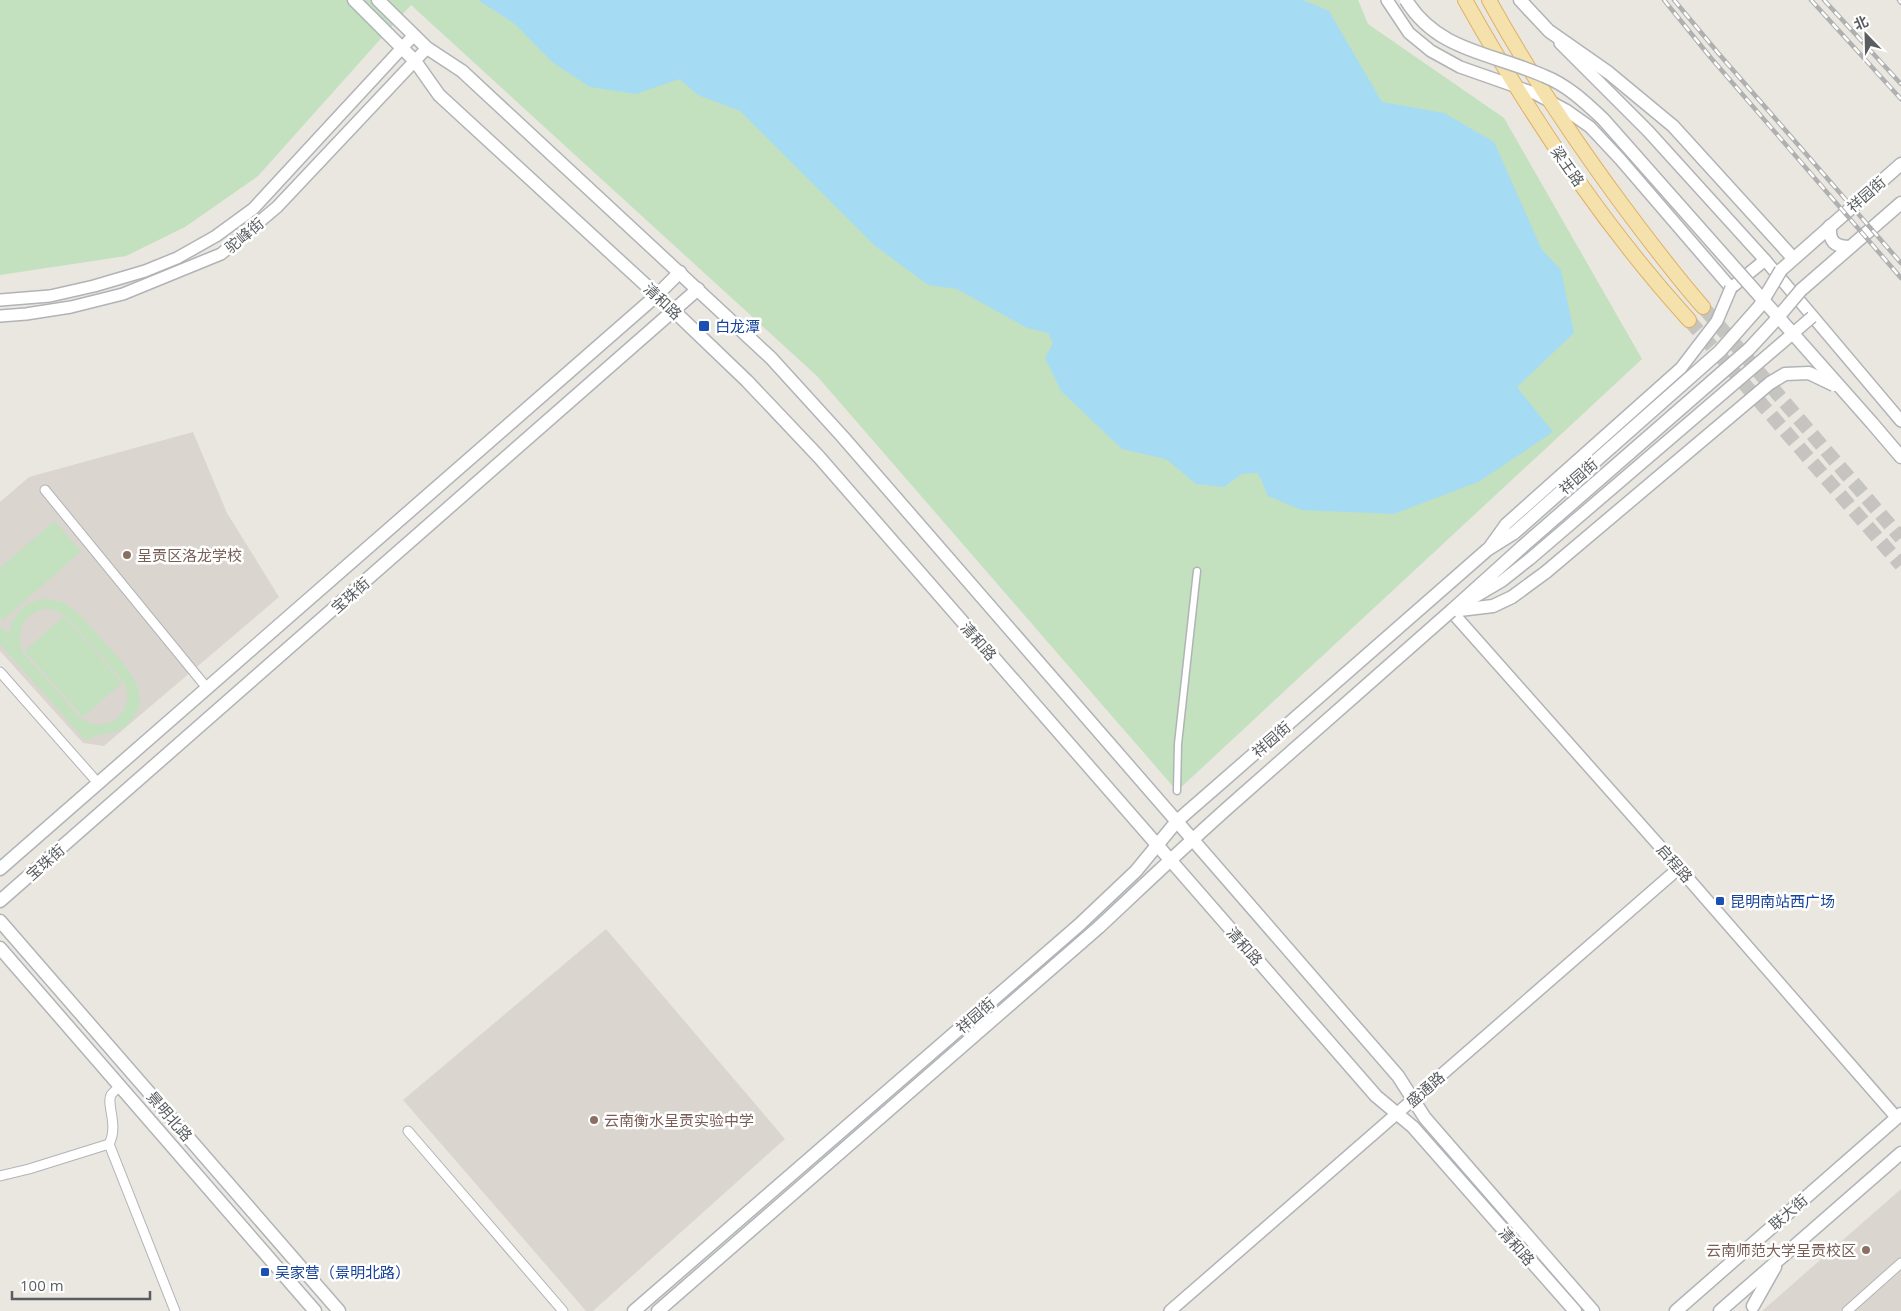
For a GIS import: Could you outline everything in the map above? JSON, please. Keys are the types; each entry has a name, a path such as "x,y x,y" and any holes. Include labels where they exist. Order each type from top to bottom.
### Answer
{"main road":[{"name":"清和路","path":"354,0 415,61 439,95 674,311 747,381 819,456 1376,1096 1413,1127 1575,1311"},
{"name":"清和路","path":"378,0 427,48 462,70 771,358 842,436 1193,838 1398,1076 1425,1118 1593,1311"},
{"path":"1406,0 1414,13 1430,29 1449,41 1471,51 1546,76 1585,102 1603,119 1901,457"},
{"name":"梁王路","path":"1465,0 1522,99 1568,167 1620,236 1690,320"},
{"name":"梁王路","path":"1489,0 1510,39 1544,93 1594,166 1639,227 1703,307"},
{"path":"1520,0 1548,31 1609,73 1673,126 1793,258"},
{"name":"祥园街","path":"634,1311 1079,925 1136,871 1177,821 1487,550 1514,533 1720,351 1759,307 1781,270 1901,164"},
{"name":"祥园街","path":"658,1311 1099,927 1171,861 1193,838 1529,540 1749,349 1801,290 1901,203"},
{"path":"1830,226 1830,234 1834,243 1841,247 1850,247"},
{"name":"宝珠街","path":"0,869 657,295 680,272"},
{"name":"宝珠街","path":"0,901 698,289"},
{"path":"1451,611 1493,606 1512,597 1546,572 1770,382 1785,374 1810,373 1828,381 1847,394"},
{"name":"景明北路","path":"0,921 339,1311"},
{"name":"景明北路","path":"0,948 315,1311"},
{"name":"联大街","path":"1676,1311 1900,1114"},
{"name":"联大街","path":"1720,1311 1901,1153"},
{"path":"1753,1306 1780,1258"}],"street":[{"path":"1386,0 1409,33 1431,51 1460,67 1534,93 1566,110 1590,127 1732,288"},
{"path":"1548,31 1648,131 1765,260 1901,421"},
{"name":"驼峰街","path":"0,300 50,296 94,286 144,271 177,258 216,236 253,209 414,35"},
{"name":"驼峰街","path":"0,316 71,307 123,294 221,254 277,207 427,48"},
{"path":"1487,550 1506,524 1681,368 1718,320 1732,288 1765,260"},
{"path":"1451,611 1502,581 1524,564 1812,317"},
{"path":"45,490 207,688"},
{"path":"1177,791 1178,744 1196,571"},
{"name":"启程路","path":"1451,611 1900,1114"},
{"path":"0,672 98,783"},
{"name":"盛通路","path":"1170,1311 1680,868"},
{"path":"0,1176 37,1167 109,1144 113,1137 114,1128 110,1101 111,1096 120,1086"},
{"path":"408,1130 562,1311"},
{"path":"109,1144 174,1311"},
{"path":"1848,1311 1901,1263"}],"shaded area":[{"name":"呈贡区洛龙学校","path":"193,432 227,513 279,597 104,746 83,743 0,651 0,502 29,477"},
{"name":"云南衡水呈贡实验中学","path":"606,929 785,1139 593,1311 586,1311 403,1100"},
{"name":"云南师范大学呈贡校区","path":"1901,1189 1901,1311 1762,1311"}],"green space":[{"path":"0,0 1358,0 1368,24 1504,118 1642,359 1177,791 817,376 411,5 258,176 185,227 126,256 0,275"},
{"path":"54,521 81,551 3,620 0,617 0,568"},
{"path":"42,599 60,601 72,608 130,672 136,682 140,703 136,714 122,729 96,736 86,741 0,644 0,626 8,634 19,611","holes":["44,609 54,610 67,617 123,681 127,693 127,701 122,713 109,723 94,724 81,718 24,654 21,647 20,633 25,620 30,615"]},
{"path":"64,616 122,683 83,717 25,651"}],"water":[{"path":"478,0 1303,0 1329,11 1382,102 1444,113 1494,142 1542,250 1561,270 1574,333 1517,387 1553,432 1480,481 1394,514 1301,510 1268,496 1258,473 1242,474 1224,487 1196,484 1166,459 1122,449 1061,391 1045,358 1053,343 1048,333 1027,328 957,289 928,285 874,245 740,111 698,95 679,79 636,94 590,87 552,62 515,24"}],"tunnel":[{"path":"1703,307 1901,538"},
{"path":"1689,320 1901,565"}],"railway":[{"path":"1664,0 1711,58 1901,278"},
{"path":"1674,0 1901,263"},
{"path":"1811,0 1901,99"},
{"path":"1824,0 1901,84"}],"place":[{"name":"白龙潭","path":"704,326"},
{"name":"呈贡区洛龙学校","path":"127,555"},
{"name":"昆明南站西广场","path":"1720,901"},
{"name":"云南衡水呈贡实验中学","path":"594,1120"},
{"name":"云南师范大学呈贡校区","path":"1866,1250"},
{"name":"吴家营（景明北路）","path":"265,1272"}]}
